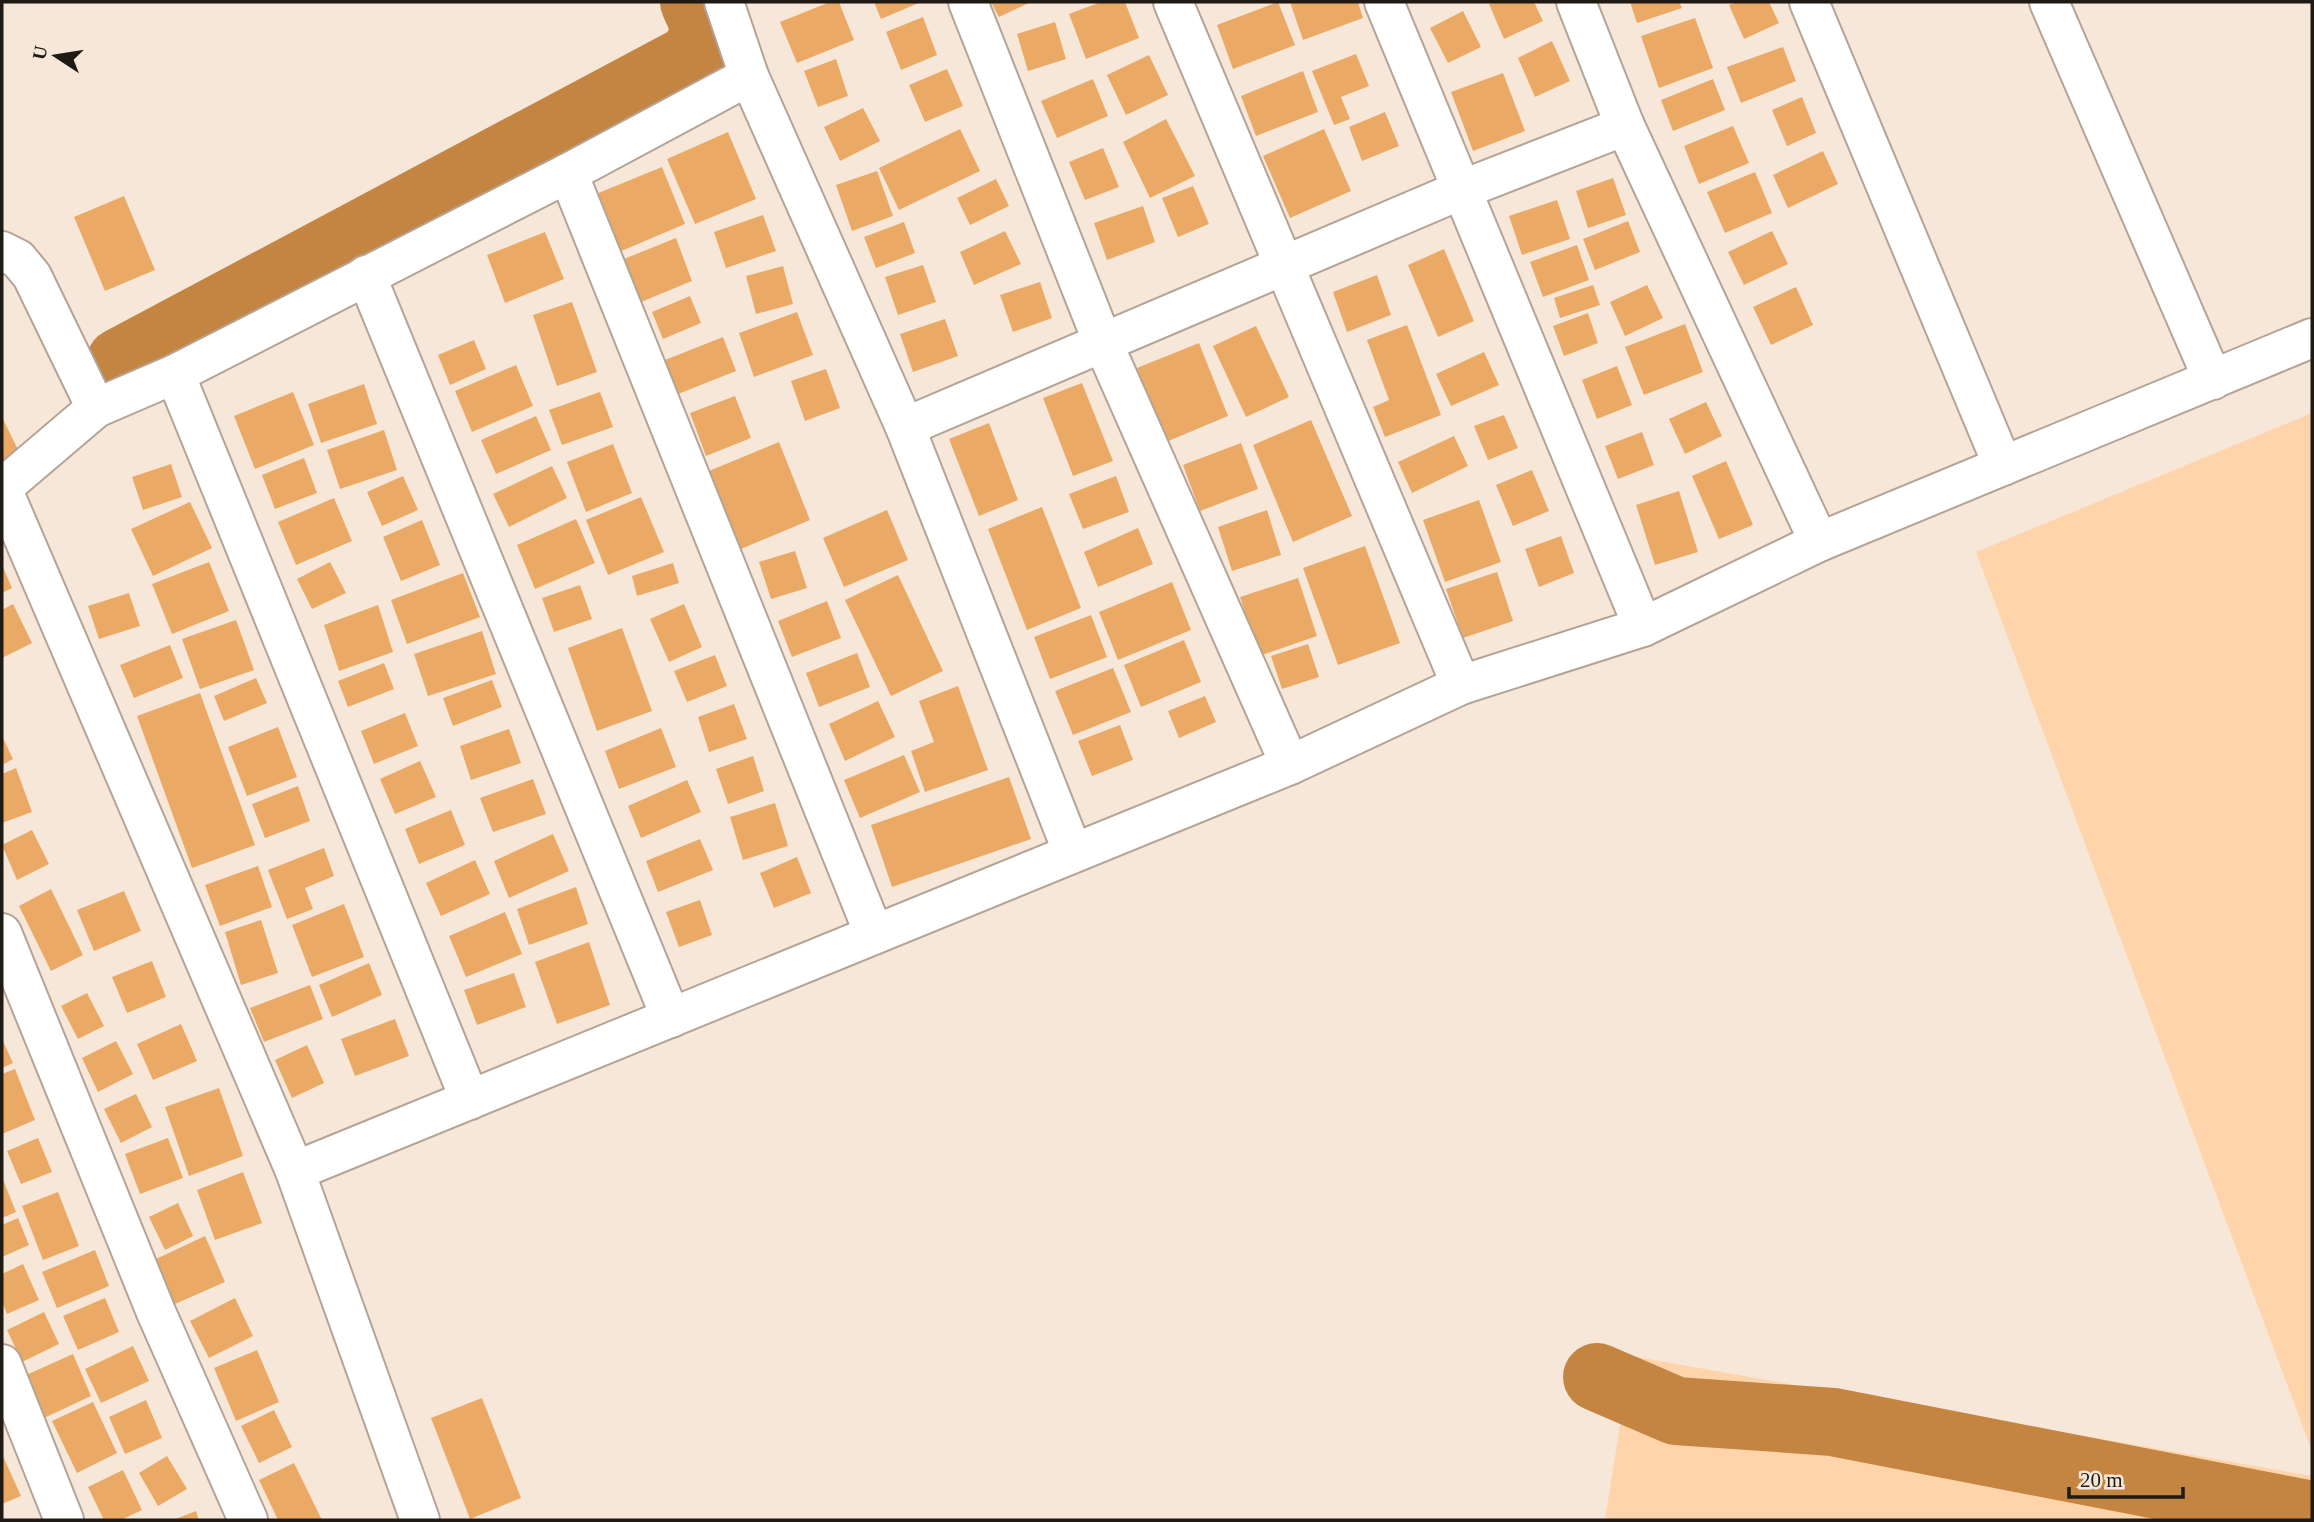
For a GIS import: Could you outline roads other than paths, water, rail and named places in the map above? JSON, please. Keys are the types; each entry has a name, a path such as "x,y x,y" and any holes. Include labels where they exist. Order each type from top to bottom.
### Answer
{"street":[{"path":"724,2 749,76 905,427 1073,853"},
{"path":"968,2 1103,343 1290,765"},
{"path":"1173,2 1461,685"},
{"path":"1384,2 1643,627"},
{"path":"1576,2 1625,126 1819,542"},
{"path":"1809,2 2003,466"},
{"path":"2049,2 2213,380"},
{"path":"420,1520 295,1171 2,488 96,408 175,374 568,173 749,76"},
{"path":"905,427 1461,190 1625,126"},
{"path":"568,173 874,934"},
{"path":"2,251 18,259 32,276 96,408"},
{"path":"366,275 671,1018"},
{"path":"295,1171 1290,765 1461,685 1643,627 1819,542 2312,338"},
{"path":"175,374 470,1100"},
{"path":"2,933 156,1312 248,1520"},
{"path":"2,1364 64,1520"}],"waterway":[{"path":"120,362 691,58 705,36 694,2"},
{"path":"1597,1377 1676,1411 1833,1422 2312,1515"}]}
